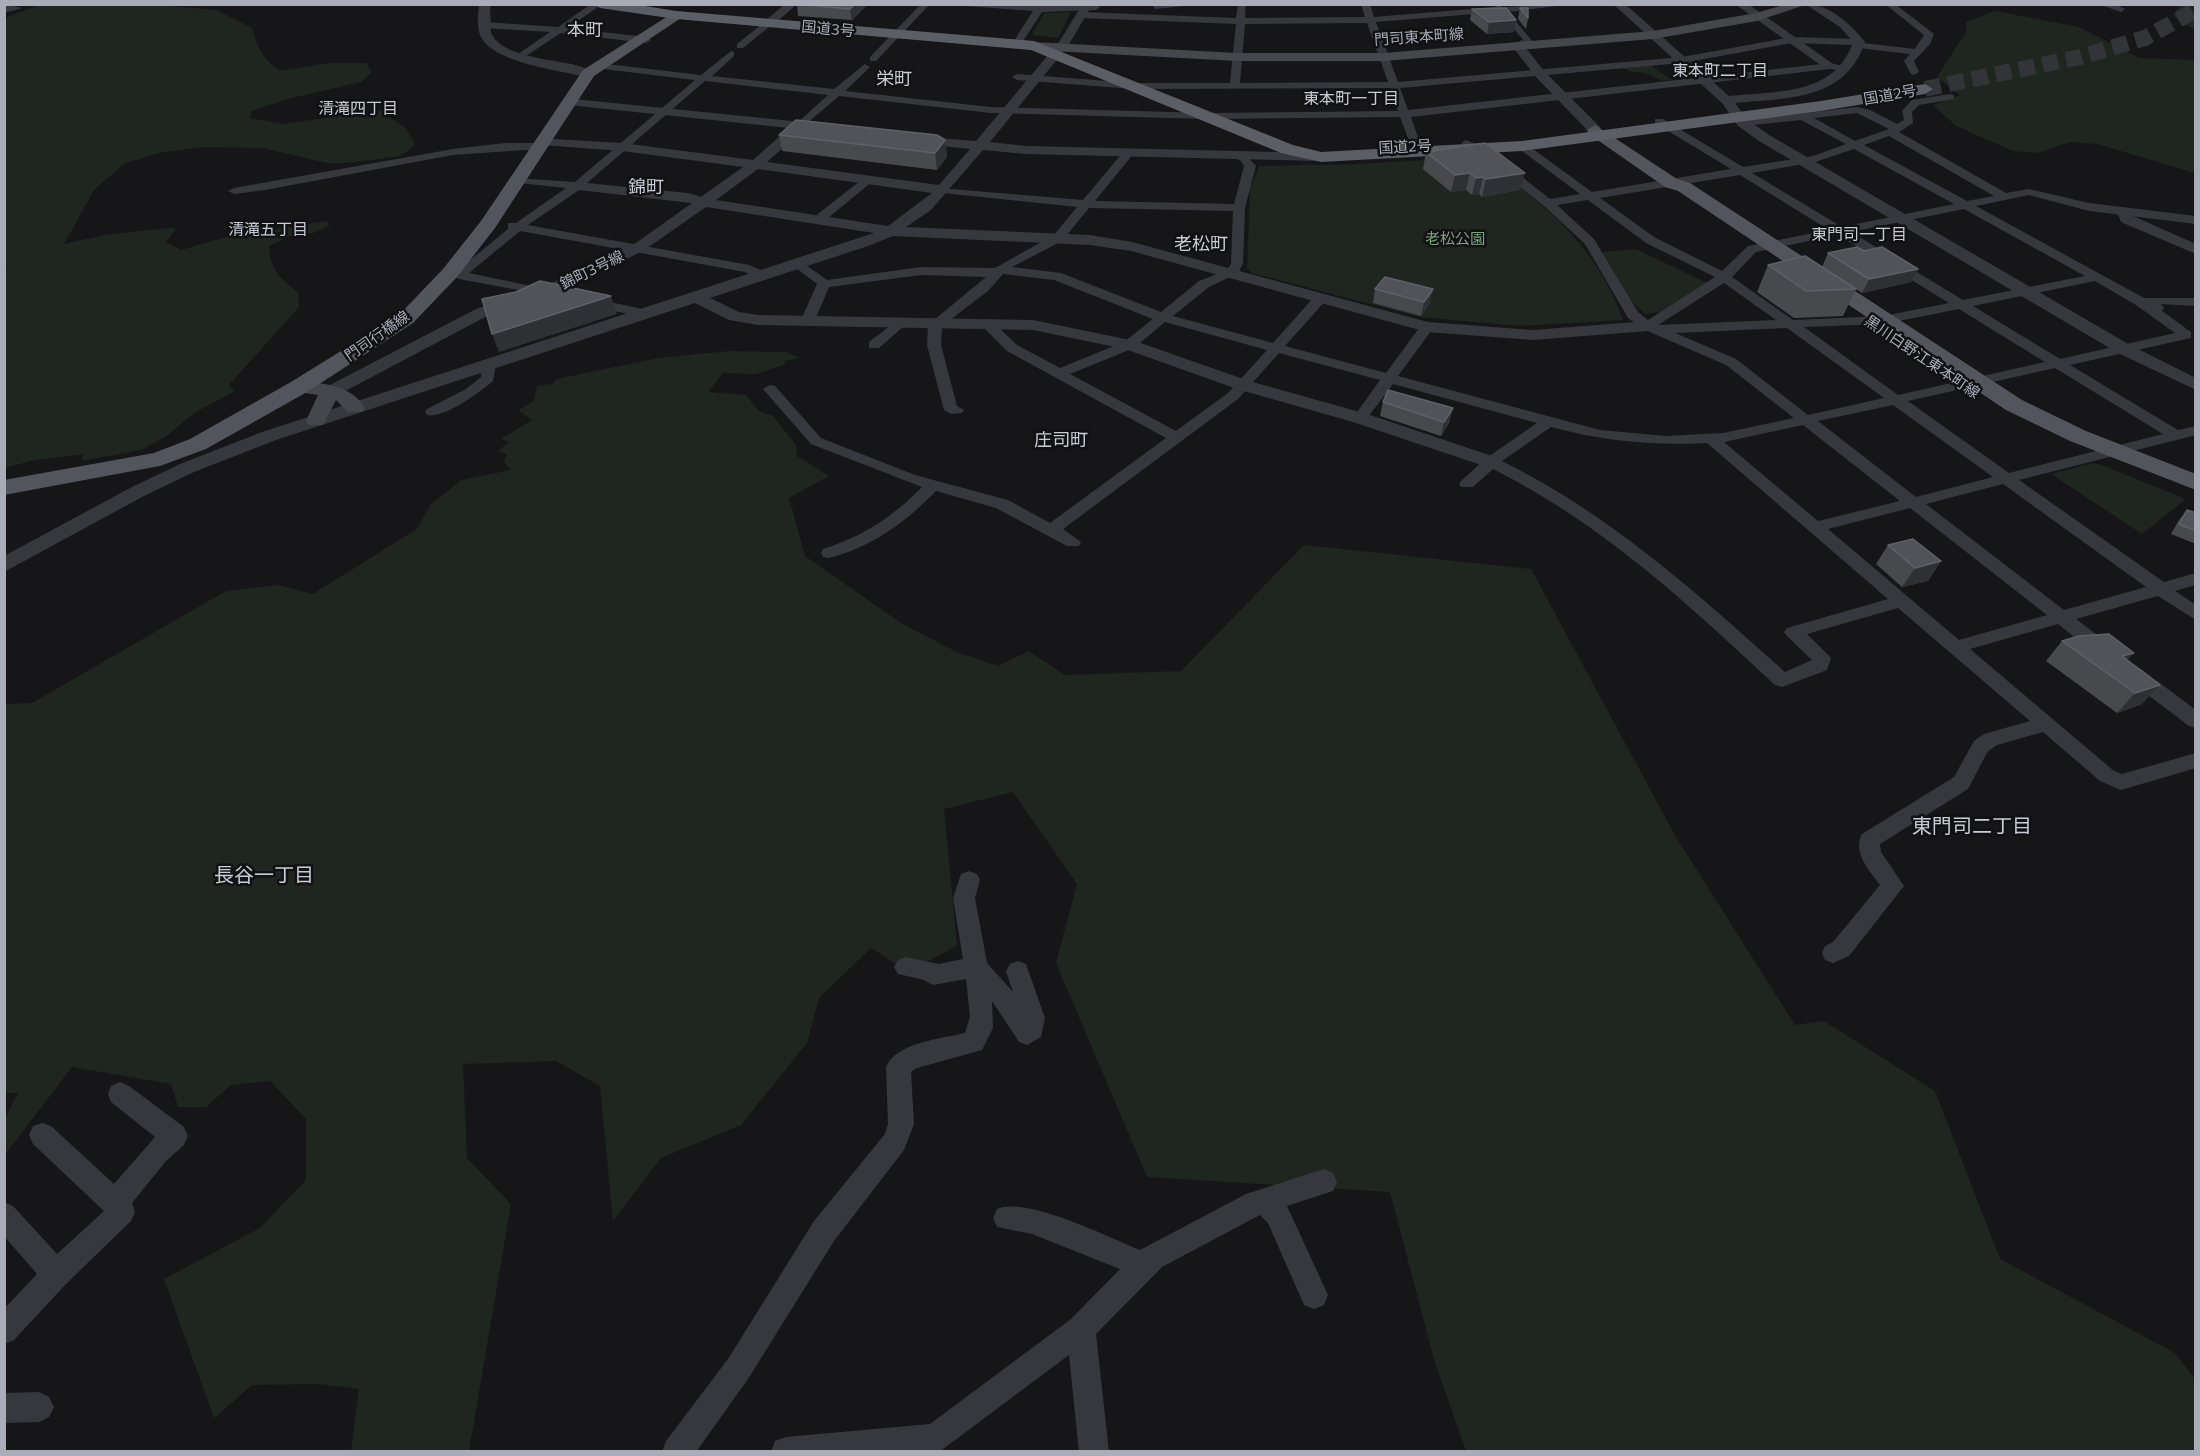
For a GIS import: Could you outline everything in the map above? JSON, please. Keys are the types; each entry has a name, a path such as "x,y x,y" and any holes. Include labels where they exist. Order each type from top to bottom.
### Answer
{"highway":[{"name":"国道3号","path":"599,4 683,10"},
{"name":"国道3号","path":"636,4 771,21 1049,47"},
{"name":"国道3号","path":"898,33 1019,41 1049,47 1134,86 1208,116 1265,148 1320,153"},
{"name":"国道2号","path":"1320,153 1416,146 1522,146 1735,113 1925,89 1735,113"},
{"name":"国道2号","path":"1320,153 1477,145 1599,133"},
{"name":"国道3号","path":"1265,148 1293,148 1320,153"}],"main road":[{"name":"門司東本町線","path":"1049,47 1238,55 1383,54 1650,32 1792,4"},
{"name":"門司東本町線","path":"1749,11 1802,4"},
{"name":"門司行橋線","path":"4,488 160,459 231,428 406,319 455,274 568,101 593,69 642,40 683,10"},
{"name":"黒川白野江東本町線","path":"1599,133 1671,183 1684,187 1765,246 2025,421 2196,483"},
{"path":"299,387 340,393 351,401 355,408"},
{"path":"316,421 330,392"},
{"name":"黒川白野江東本町線","path":"2109,453 2196,493"}],"street":[{"path":"485,4 484,25 490,41 521,56 593,69 704,77 1007,111 1208,116 1405,114 1702,79 1830,66 1846,68"},
{"path":"521,56 599,4"},
{"path":"455,274 577,186 792,4"},
{"path":"873,59 926,4"},
{"path":"942,4 1039,9 1201,4"},
{"path":"1235,86 1242,4"},
{"path":"1365,4 1416,146"},
{"path":"1086,9 1240,21 1371,20 1500,7 1569,4"},
{"path":"1618,4 1682,60 1735,113 1803,161 2124,349 2196,385"},
{"path":"1810,4 1844,25 1858,44"},
{"path":"1889,4 1929,34 1927,42 1909,61 1914,72"},
{"path":"2102,4 2121,9"},
{"path":"4,5 18,8 4,10"},
{"path":"1500,7 1540,74 1599,133"},
{"path":"1019,41 1039,9"},
{"path":"4,565 187,468 316,421 798,265 891,231 926,207 943,190 1007,111 1026,78 1049,47 1086,9"},
{"path":"1749,11 1830,66"},
{"path":"484,25 560,30 642,40"},
{"path":"1026,78 1134,86 1394,85 1682,60 1792,40 1858,44 1917,52"},
{"path":"1735,113 1828,83 1846,68 1858,44"},
{"path":"800,126 865,67"},
{"path":"1548,203 1803,161 1857,145 1894,130 1909,121 1907,111 1916,102 1950,97"},
{"path":"568,101 837,130"},
{"path":"1735,113 1804,117 1857,110 2006,198"},
{"path":"808,320 820,289 825,284 921,271 996,272 1007,270 1056,276 1161,317 1548,422 1599,435 1666,441 1712,440 2186,335 2141,302 1804,117"},
{"path":"1664,124 2175,435"},
{"name":"錦町3号線","path":"330,392 484,311 517,305 638,248 757,164 800,126"},
{"path":"896,137 976,147 1128,153 1233,154 1265,148"},
{"path":"234,191 306,182 372,167 484,148 541,144 622,147 943,190 1086,204 1239,208"},
{"path":"1477,145 1548,203 1590,242 1633,315 1654,328 1731,362 1805,421 1915,502 2196,722"},
{"path":"1522,146 1650,240 1724,277 2196,614"},
{"path":"957,410 951,410 933,345 935,325 983,288 996,272 1058,238 1128,153"},
{"path":"1060,373 1129,345 1204,284 1232,273 1237,264 1239,208 1250,166 1245,159 1233,154"},
{"path":"518,180 687,197 704,202 891,231 1058,238 1132,247 1427,327 1533,335 1654,328 1876,321 1962,306 2097,277"},
{"path":"818,220 868,180"},
{"path":"1654,328 1724,277 1751,249 1968,207 2047,189 2104,198"},
{"path":"2029,192 2060,202 2196,220"},
{"path":"2124,212 2126,219 2196,250"},
{"path":"488,224 638,248 749,269 763,276"},
{"path":"798,265 825,284"},
{"path":"455,274 647,314"},
{"path":"697,298 735,316 758,320 1053,327 1129,345 1243,385 1360,418 1491,462 1522,476 1659,568 1782,680 1820,665 1822,658 1794,632 1900,601"},
{"path":"1050,530 1233,396 1320,299"},
{"path":"2165,321 2162,312 2149,300 2196,302"},
{"path":"874,345 899,323"},
{"path":"988,325 1012,348 1178,438"},
{"path":"1360,418 1427,327"},
{"path":"432,412 471,392 488,378 489,364"},
{"path":"770,389 816,441 909,478 1002,504 1073,542"},
{"path":"1467,484 1491,462 1548,422"},
{"path":"1817,527 2196,430"},
{"path":"1712,440 2107,776 2121,782 2195,762"},
{"path":"829,553 871,537 910,510 933,485"},
{"path":"1956,647 2196,579"},
{"path":"1833,953 1841,949 1893,886 1870,854 1869,840 1961,783 1982,746 1991,739 2046,723"},
{"path":"677,1452 738,1369 824,1231 895,1141 901,1124 898,1067 911,1058 973,1042 981,1028 982,1017 971,930 964,898 969,880"},
{"path":"906,967 932,971 933,975 975,967 985,975 991,986 1013,1011 1027,1034 1033,1029 1033,1018 1018,971"},
{"path":"115,1203 157,1152 175,1137 120,1094"},
{"path":"4,1330 56,1274 122,1212 42,1135"},
{"path":"786,1452 935,1445 1081,1329 1152,1257 1255,1203 1324,1182"},
{"path":"1266,1200 1277,1214 1314,1295"},
{"path":"4,1215 56,1274"},
{"path":"1006,1218 1032,1221 1144,1265"},
{"path":"1081,1329 1094,1452"},
{"path":"4,1408 39,1407"}],"green space":[{"path":"42,4 149,4 216,10 252,28 262,52 280,71 328,63 366,63 372,72 361,82 287,99 252,111 250,118 283,124 380,110 407,129 415,145 401,156 348,163 327,163 263,148 202,147 158,153 124,164 94,190 64,244 105,235 168,228 176,229 166,242 181,250 223,238 327,221 329,225 319,231 294,235 269,246 271,261 277,273 298,292 299,307 229,385 235,391 196,412 165,437 141,450 82,461 83,454 35,460 5,468 4,267 7,265 4,265 5,18"},
{"path":"2180,5 2195,5 2195,30 2173,16"},
{"path":"1995,11 2079,27 2139,58 2195,60 2195,173 2097,144 2070,142 2037,153 2013,151 1956,126 1933,105 1960,95 1937,77 1966,32 1966,22"},
{"path":"1071,12 1058,38 1032,35 1044,13"},
{"path":"1650,65 1672,80 1662,80 1624,68"},
{"name":"老松公園","path":"1478,157 1491,163 1564,226 1603,277 1623,320 1519,326 1420,317 1252,273 1247,269 1250,190 1259,166 1357,164"},
{"path":"1636,249 1707,283 1661,312 1645,314 1630,299 1602,252"},
{"path":"730,351 785,352 800,358 784,361 786,364 757,374 723,373 708,392 746,395 759,411 773,416 796,445 797,456 829,476 789,498 805,556 904,625 957,652 998,666 1029,651 1065,675 1181,671 1304,545 1531,569 1676,837 1795,1025 1824,1021 1935,1091 2000,1259 2175,1353 2195,1379 2195,1451 1466,1451 1435,1363 1390,1192 1147,1177 1056,963 1077,884 1013,792 944,809 957,946 908,971 871,948 819,998 807,1043 741,1125 661,1158 613,1221 600,1086 556,1061 463,1064 467,1158 511,1204 469,1451 351,1451 359,1389 318,1384 252,1385 214,1418 164,1279 260,1228 306,1180 306,1119 270,1081 231,1085 206,1107 178,1107 171,1084 72,1067 5,1155 5,1118 18,1093 4,1093 5,704 32,703 226,591 278,585 313,594 417,529 430,505 461,480 511,470 504,462 507,454 498,451 509,442 501,439 532,420 518,410 534,401 537,386 552,384 556,379 659,358"},
{"path":"2093,463 2186,499 2142,534 2051,474"}],"building":[{"path":"797,4 855,4 850,9"},
{"path":"1506,8 1516,20 1489,22 1472,9"},
{"path":"1520,8 1528,8 1528,18"},
{"path":"796,120 937,135 945,140 935,153 779,135"},
{"path":"1485,143 1525,173 1486,179 1476,178 1470,173 1455,175 1426,152"},
{"path":"1857,247 1864,251 1882,247 1918,269 1869,279 1828,253"},
{"path":"1805,256 1856,289 1806,291 1768,265"},
{"path":"1385,277 1433,289 1424,302 1375,289"},
{"path":"540,281 611,296 492,334 482,299 516,292"},
{"path":"1388,390 1453,408 1444,422 1383,402"},
{"path":"2187,510 2196,513 2196,531 2179,524"},
{"path":"1913,539 1941,561 1915,568 1888,545"},
{"path":"2109,634 2134,653 2122,656 2160,685 2135,693 2062,641 2079,636"}],"tunnel":[{"path":"1925,89 2080,57 2145,38 2196,10"}],"railway":[{"path":"1008,4 1069,4"}],"district":[{"name":"本町","path":"585,30"},
{"name":"東本町二丁目","path":"1720,71"},
{"name":"栄町","path":"894,79"},
{"name":"東本町一丁目","path":"1351,99"},
{"name":"清滝四丁目","path":"358,109"},
{"name":"錦町","path":"646,187"},
{"name":"清滝五丁目","path":"268,230"},
{"name":"東門司一丁目","path":"1859,235"},
{"name":"老松町","path":"1201,244"},
{"name":"庄司町","path":"1061,440"},
{"name":"東門司二丁目","path":"1972,826"},
{"name":"長谷一丁目","path":"264,875"}]}
